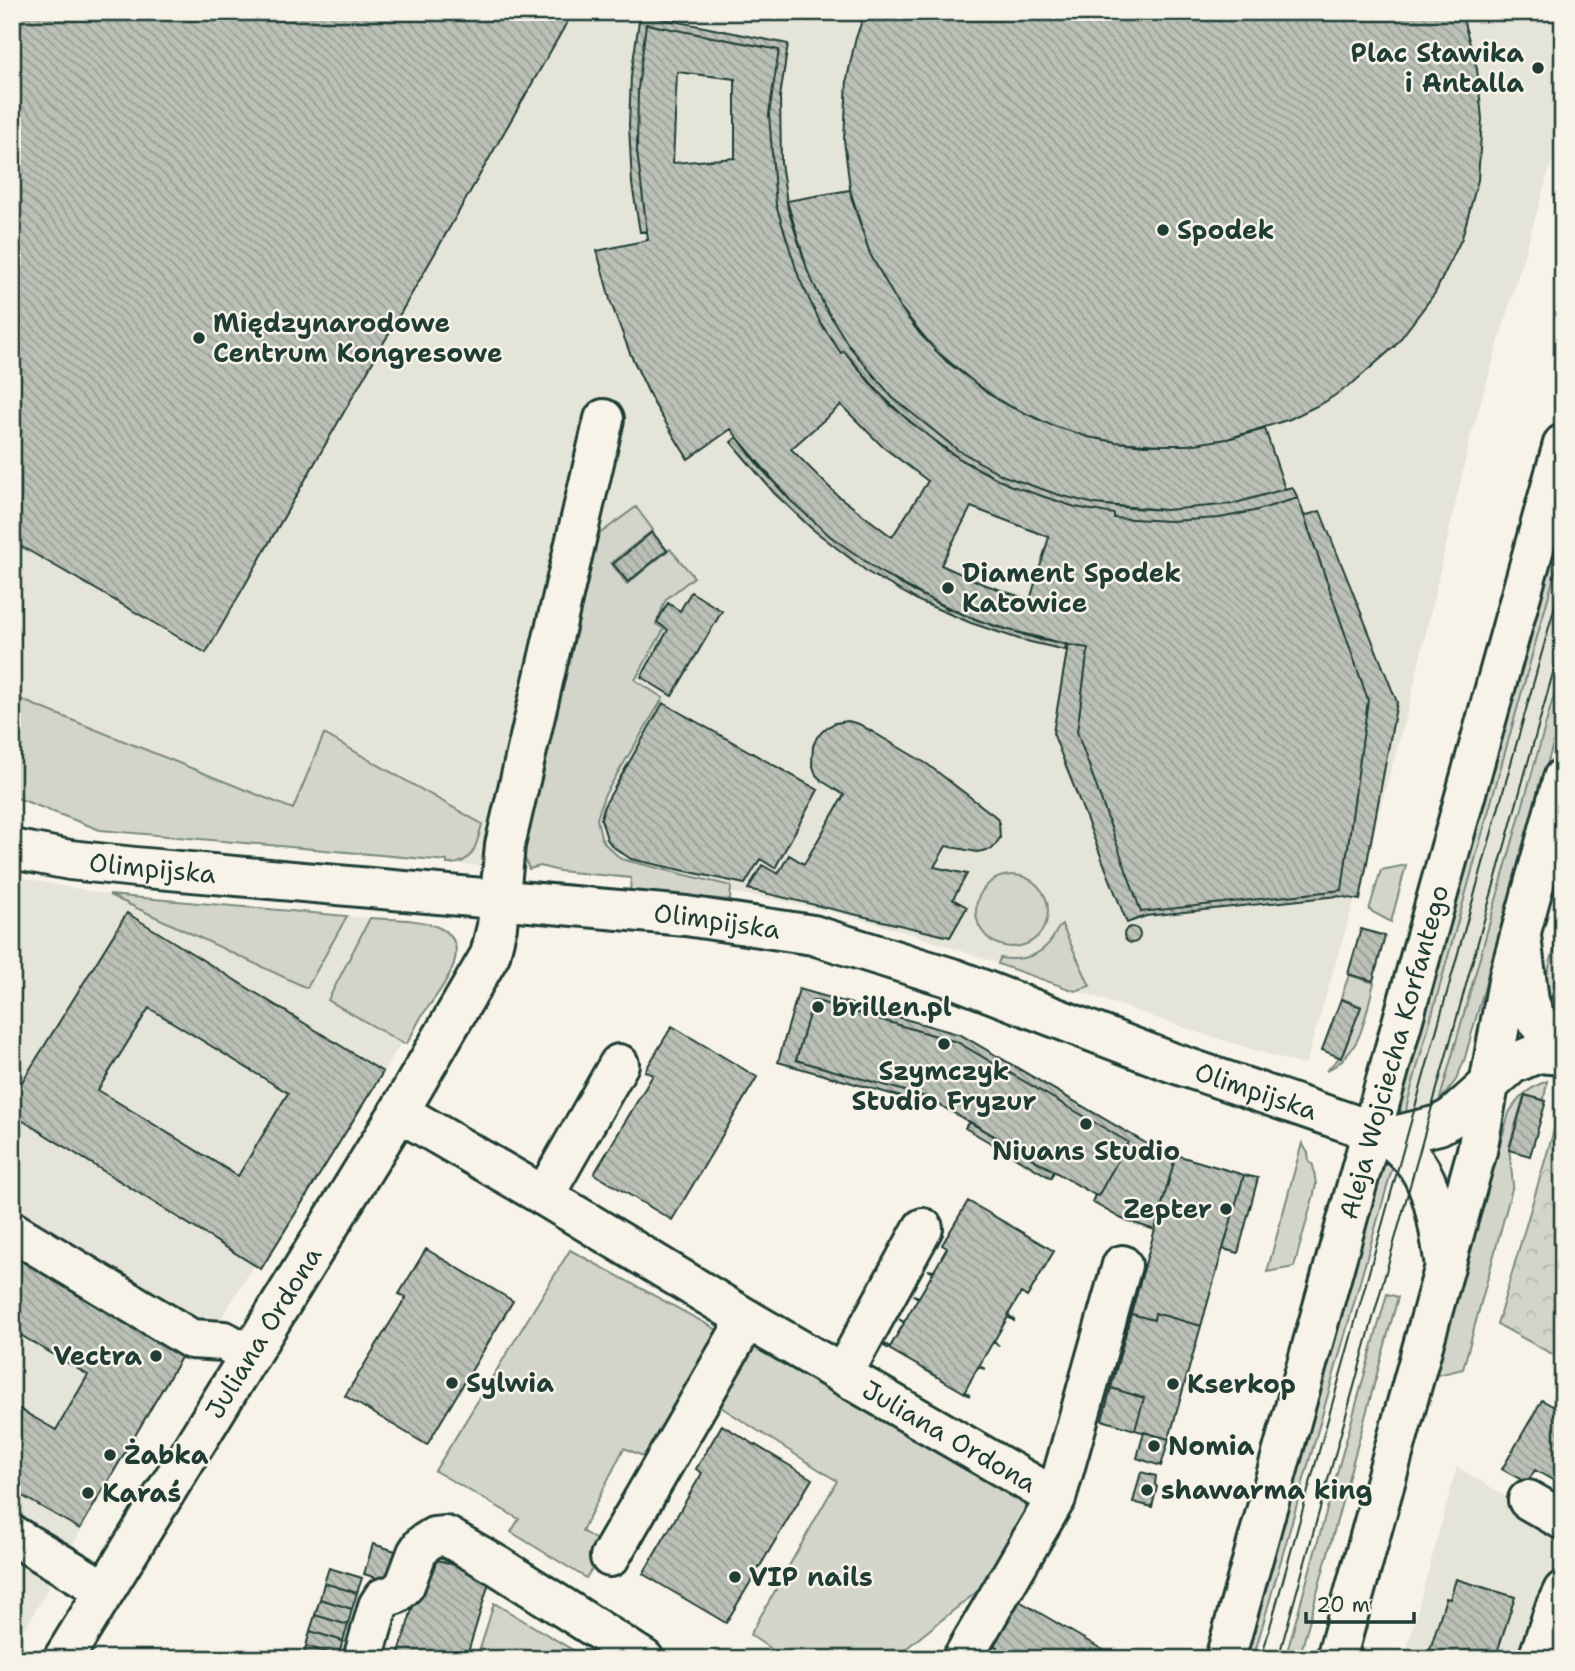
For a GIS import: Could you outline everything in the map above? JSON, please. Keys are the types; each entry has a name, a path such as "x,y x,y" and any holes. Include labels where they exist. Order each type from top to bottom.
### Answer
{"street":[{"name":"Juliana Ordona","path":"63,1659 399,1112 490,955 505,845 604,419"},
{"name":"Aleja Wojciecha Korfantego","path":"1224,1659 1381,1134 1563,444"},
{"path":"1336,1659 1477,1151 1509,976 1563,778"},
{"name":"Olimpijska","path":"12,849 57,858 135,867 686,916 813,935 946,976 1171,1062 1381,1134 1416,1164 1426,1182 1446,1265"},
{"path":"1520,930 1529,1001 1535,1018 1563,1048"},
{"path":"1381,1134 1439,1125 1453,1117 1512,1064 1538,1053 1563,1055"},
{"path":"544,1196 619,1064"},
{"name":"Juliana Ordona","path":"399,1112 747,1319 1056,1498"},
{"name":"Juliana Ordona","path":"844,1374 923,1227"},
{"path":"12,1231 191,1339 224,1341 250,1355"},
{"name":"Juliana Ordona","path":"962,1659 1056,1498 1122,1265"},
{"path":"610,1557 747,1319"},
{"path":"1528,1500 1563,1520"},
{"path":"12,1535 106,1590"},
{"path":"363,1659 378,1606 383,1598 396,1594 405,1585 423,1544 434,1537 446,1536 644,1659"},
{"path":"1538,1659 1563,1591"}],"shaded area":[{"path":"12,12 1563,12 1563,124 1471,435 1410,702 1306,1063 1299,1064 1197,1032 918,936 850,916 773,899 631,878 559,871 540,866 529,869 447,864 447,861 100,830 12,796"},
{"path":"1563,544 1563,663 1523,809 1439,1102 1432,1109 1406,1117 1407,1104"},
{"path":"12,876 109,895 426,923 445,930 452,938 456,954 451,974 407,1043 401,1043 261,1269 254,1265 217,1325 204,1317 12,1651"},
{"path":"1457,1467 1563,1531 1563,1571 1543,1613 1528,1659 1404,1659"}],"green space":[{"path":"636,507 653,530 611,563 627,584 670,549 694,577 666,599 656,624 664,629 635,680 663,698 604,796 597,819 601,837 621,859 731,886 730,900 630,891 631,878 559,871 540,866 529,869 522,850 565,665 569,665 598,535"},
{"path":"1563,512 1563,544 1407,1104 1406,1117 1401,1112 1399,1099"},
{"path":"1563,663 1563,708 1464,1061 1456,1080 1439,1102"},
{"path":"12,696 293,809 324,734 482,824 478,839 468,857 456,864 447,864 447,861 100,830 12,796"},
{"path":"1406,865 1391,922 1369,910 1381,870"},
{"path":"1012,875 1032,881 1042,891 1048,911 1042,931 1032,941 1012,947 992,941 982,931 976,911 982,891 992,881"},
{"path":"109,895 347,916 307,988"},
{"path":"1563,917 1563,961 1559,966 1548,1010 1563,1014 1563,1031 1546,1015 1542,992"},
{"path":"370,918 427,923 448,934 455,944 456,956 446,981 404,1044 328,1000"},
{"path":"1062,925 1090,986 1075,991 998,964 1000,958 1015,959 1036,954 1047,945"},
{"path":"1349,975 1374,983 1355,1045 1338,1064 1326,1071 1343,1054 1361,1006 1341,998"},
{"path":"1547,1081 1544,1100 1524,1095 1509,1147 1513,1185 1463,1369 1434,1376 1509,1113 1516,1102 1525,1094"},
{"path":"1563,1099 1563,1360 1497,1324"},
{"path":"1302,1143 1308,1153 1309,1162 1313,1165 1316,1184 1314,1194 1294,1267 1267,1272"},
{"path":"1394,1162 1253,1659 1244,1659 1380,1167"},
{"path":"570,1250 727,1335 650,1459 624,1448 582,1531 606,1546 586,1578 511,1532 519,1519 435,1471"},
{"path":"1387,1294 1398,1297 1299,1659 1285,1659"},
{"path":"752,1340 1040,1504 1005,1569 893,1659 786,1659 750,1635 837,1481 713,1402"},
{"path":"494,1603 588,1659 477,1659"}],"building":[{"name":"Międzynarodowe Centrum Kongresowe","path":"18,12 573,12 206,653 12,541 12,21"},
{"name":"Spodek","path":"865,12 1461,12 1477,69 1482,119 1478,180 1462,238 1435,293 1395,346 1353,383 1325,402 1290,419 1227,439 1188,445 1116,442 1088,437 1051,425 1001,402 947,362 920,334 900,307 870,254 851,196 844,140 847,79 855,41"},
{"path":"640,14 788,44 780,97 781,163 788,209 808,272 849,346 893,398 958,450 1004,476 1095,504 1166,510 1232,504 1292,487 1298,498 1220,518 1170,521 1114,518 1114,514 1075,507 1009,485 960,459 910,422 875,389 844,351 841,353 820,322 799,278 776,205 769,114 779,50 646,24 638,89 637,151 647,231 640,232 632,184 629,125 631,76"},
{"path":"646,24 779,50 769,114 776,205 799,278 820,322 841,353 844,351 889,404 966,463 1009,485 1075,507 1114,514 1114,518 1170,521 1220,518 1298,498 1368,700 1342,890 1141,912 1077,732 1088,648 1041,640 971,618 882,573 830,536 790,500 759,466 731,429 688,459 653,402 630,353 611,303 597,251 648,240 637,151 638,89","holes":["677,72 735,79 735,158 673,163","841,405 883,447 928,481 892,537 837,495 791,449","971,507 1049,537 1030,600 983,584 941,565"]},
{"path":"850,190 870,254 900,307 935,350 987,393 1051,425 1088,437 1116,442 1188,445 1265,429 1285,489 1232,504 1166,510 1095,504 1004,476 958,450 893,398 849,346 808,272 787,201"},
{"path":"737,437 790,500 830,536 882,573 946,608 997,627 1066,644 1065,650 1022,640 971,623 921,602 869,573 811,528 774,493 731,442"},
{"path":"1320,511 1397,702 1360,900 1338,896 1146,916 1127,923 1053,733 1068,645 1088,648 1077,732 1141,912 1342,890 1368,700 1304,516"},
{"path":"652,532 667,550 628,582 613,564"},
{"path":"691,592 722,611 672,696 641,677 668,630 657,622 668,603 680,611"},
{"path":"663,703 818,790 775,868 760,859 745,884 631,859 612,846 607,839 601,819 604,806"},
{"path":"848,721 859,724 927,764 999,822 1000,838 992,849 977,852 946,846 934,867 967,874 953,899 967,907 950,937 748,889 762,865 778,874 789,855 804,864 844,795 816,775 812,763 813,746 826,728"},
{"path":"127,913 383,1072 261,1269 12,1114 12,1098","holes":["149,1008 288,1093 238,1176 98,1090"]},
{"path":"1132,927 1138,929 1138,941 1132,943 1126,941 1124,935 1126,929"},
{"path":"1361,929 1385,936 1373,981 1348,974"},
{"path":"1563,960 1563,1013 1549,1009"},
{"path":"799,989 961,1035 1161,1152 1176,1155 1155,1230 1122,1219 1092,1202 1128,1142 957,1042 813,1000 796,1060 926,1097 923,1103 778,1062"},
{"path":"1341,999 1361,1007 1341,1058 1322,1050"},
{"path":"813,1000 957,1042 1128,1142 1098,1196 926,1097 796,1060"},
{"path":"672,1026 757,1077 672,1220 594,1174 653,1075 645,1071"},
{"path":"1525,1095 1546,1101 1530,1156 1509,1150"},
{"path":"969,1121 1054,1171 1051,1178 965,1128"},
{"path":"1176,1155 1244,1175 1201,1326 1155,1313 1154,1320 1131,1314"},
{"path":"1244,1175 1258,1178 1238,1253 1223,1249"},
{"path":"968,1201 1054,1251 1027,1297 1021,1293 1008,1315 1014,1321 1008,1317 994,1341 999,1346 993,1342 979,1366 985,1369 978,1367 965,1391 970,1396 884,1346 885,1344 890,1347 904,1323 899,1319 904,1322 918,1298 913,1295 919,1297 933,1273 928,1270 934,1271 947,1248 942,1245"},
{"path":"426,1249 513,1301 427,1445 345,1396 406,1297 399,1294"},
{"path":"12,1254 183,1354 80,1529 12,1490 12,1405 56,1430 88,1375 12,1330"},
{"path":"1155,1313 1201,1326 1169,1439 1135,1430 1144,1398 1111,1388 1131,1314 1154,1320"},
{"path":"1111,1388 1144,1398 1135,1430 1102,1420"},
{"path":"1542,1400 1563,1412 1563,1486 1535,1470 1527,1483 1502,1469"},
{"path":"722,1425 812,1479 726,1623 643,1574 702,1473 696,1469"},
{"path":"1144,1432 1169,1439 1161,1466 1137,1458"},
{"path":"1141,1472 1156,1476 1157,1487 1152,1507 1133,1502"},
{"path":"373,1544 405,1554 396,1584 364,1574"},
{"path":"428,1557 491,1576 466,1659 397,1659"},
{"path":"329,1568 362,1578 357,1593 324,1583"},
{"path":"1456,1579 1515,1597 1495,1659 1427,1659 1446,1598 1450,1599"},
{"path":"324,1583 357,1593 352,1609 320,1599"},
{"path":"320,1599 352,1609 348,1625 315,1615"},
{"path":"1016,1599 1103,1650 1098,1659 990,1659 997,1647 991,1644"},
{"path":"315,1615 348,1625 343,1641 310,1631"},
{"path":"310,1631 343,1641 338,1656 306,1646"},
{"path":"306,1646 338,1656 337,1659 302,1659"}],"tram line":[{"path":"1261,1659 1563,577"},
{"path":"1278,1659 1563,637"}],"place":[{"name":"Plac Sławika i Antalla","path":"1538,68"},
{"name":"Spodek","path":"1163,230"},
{"name":"Międzynarodowe Centrum Kongresowe","path":"199,338"},
{"name":"Diament Spodek Katowice","path":"948,588"},
{"name":"brillen.pl","path":"818,1007"},
{"name":"Szymczyk Studio Fryzur","path":"944,1044"},
{"name":"Niuans Studio","path":"1086,1124"},
{"name":"Zepter","path":"1226,1209"},
{"name":"Vectra","path":"156,1356"},
{"name":"Sylwia","path":"452,1383"},
{"name":"Kserkop","path":"1173,1384"},
{"name":"Nomia","path":"1154,1446"},
{"name":"Żabka","path":"110,1455"},
{"name":"shawarma king","path":"1147,1490"},
{"name":"Karaś","path":"88,1493"},
{"name":"VIP nails","path":"735,1577"}]}
